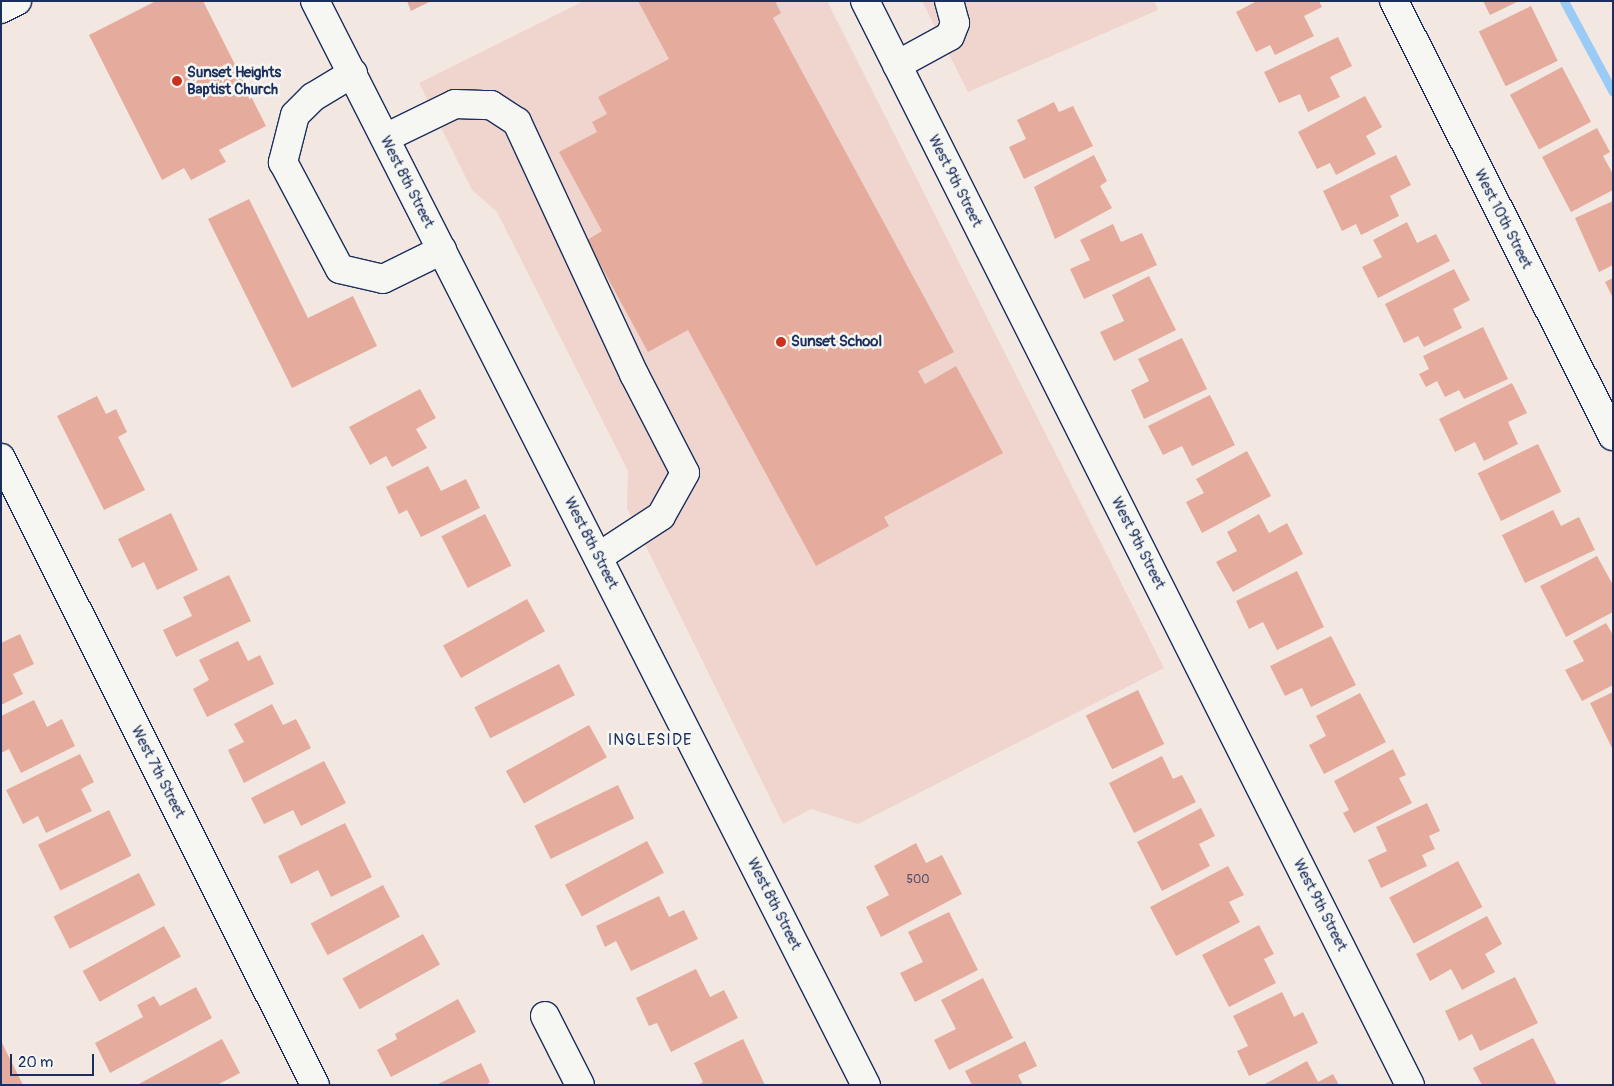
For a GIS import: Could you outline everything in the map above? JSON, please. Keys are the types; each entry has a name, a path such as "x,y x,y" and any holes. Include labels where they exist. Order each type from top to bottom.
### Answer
{"street":[{"name":"West 8th Street","path":"315,1 866,1085"},
{"name":"West 9th Street","path":"865,1 1410,1085"},
{"path":"897,65 950,36 955,23 950,1"},
{"name":"West 10th Street","path":"1394,1 1613,436"},
{"path":"353,73 313,97 295,114 283,162 340,269 382,279 442,250"},
{"path":"385,138 455,104 491,105 517,122 634,374 685,472 661,516 598,557"},
{"name":"West 7th Street","path":"1,458 315,1085"},
{"path":"545,1016 580,1085"}],"shaded area":[{"name":"Sunset School","path":"584,1 827,1 1164,668 858,824 811,809 783,824 627,508 628,471 497,212 472,190 419,83"},
{"path":"922,1 1154,1 1158,10 968,92"}],"building":[{"name":"Sunset Heights Baptist Church","path":"156,1 203,1 266,126 219,150 226,162 191,180 184,168 162,180 89,35"},
{"path":"407,1 431,1 411,11"},
{"path":"638,1 775,1 781,13 773,18 954,352 918,371 925,384 956,366 1003,453 884,517 889,526 816,566 688,330 648,352 587,240 602,231 559,152 597,132 592,122 607,114 598,97 669,59"},
{"path":"1257,1 1319,1 1322,7 1304,16 1314,36 1275,55 1270,45 1256,52 1236,12"},
{"path":"1483,1 1519,1 1490,15"},
{"path":"1531,6 1558,61 1506,86 1479,31"},
{"path":"1338,37 1352,66 1330,77 1340,97 1308,112 1300,94 1279,103 1264,72"},
{"path":"1562,67 1591,122 1539,149 1510,95"},
{"path":"1365,96 1382,127 1366,136 1376,154 1336,175 1330,163 1317,169 1298,132"},
{"path":"1054,102 1059,112 1073,106 1093,146 1024,179 1009,147 1026,139 1017,120"},
{"path":"1597,128 1610,152 1603,156 1613,174 1613,190 1571,212 1542,157"},
{"path":"1094,155 1107,181 1100,186 1112,208 1055,239 1034,187"},
{"path":"1396,155 1411,185 1390,196 1399,216 1361,235 1356,224 1342,231 1323,191"},
{"path":"249,199 308,318 353,296 377,346 292,388 208,219"},
{"path":"1613,201 1613,265 1599,272 1575,218"},
{"path":"1407,222 1417,243 1436,234 1450,261 1378,298 1362,267 1382,257 1373,240"},
{"path":"1113,224 1121,242 1142,233 1157,265 1084,299 1070,269 1090,260 1080,240"},
{"path":"1454,269 1470,300 1453,309 1462,328 1424,347 1418,336 1404,343 1385,304"},
{"path":"1149,276 1176,330 1114,361 1100,332 1124,321 1112,295"},
{"path":"1613,278 1613,298 1605,282"},
{"path":"1483,327 1508,379 1464,399 1459,390 1445,397 1437,381 1426,387 1419,374 1429,369 1423,356"},
{"path":"1182,338 1207,389 1144,419 1131,390 1149,381 1138,359"},
{"path":"1512,383 1527,413 1508,422 1518,444 1484,461 1475,442 1455,452 1439,419"},
{"path":"420,389 436,418 416,429 427,448 392,467 386,456 370,465 349,427"},
{"path":"1210,395 1235,445 1192,466 1182,446 1163,455 1148,426"},
{"path":"97,396 106,414 116,409 127,432 118,437 145,490 104,510 57,416"},
{"path":"1538,444 1561,492 1501,521 1478,473"},
{"path":"1247,451 1271,496 1202,533 1186,502 1204,493 1196,479"},
{"path":"428,466 441,491 466,479 480,508 421,537 407,510 399,514 386,487"},
{"path":"1553,510 1561,526 1579,517 1595,550 1525,583 1502,535"},
{"path":"171,513 198,570 157,590 144,562 132,568 118,539"},
{"path":"485,514 511,566 468,588 441,536"},
{"path":"1259,514 1269,533 1287,523 1303,554 1233,592 1216,562 1237,551 1227,532"},
{"path":"1597,556 1613,585 1613,612 1566,637 1540,586"},
{"path":"1297,571 1324,627 1277,650 1263,622 1249,629 1236,601"},
{"path":"229,575 251,621 176,657 163,630 192,616 183,597"},
{"path":"527,599 545,631 461,678 443,646"},
{"path":"1606,623 1613,635 1613,685 1582,701 1565,670 1584,661 1573,641"},
{"path":"20,634 34,664 13,674 23,694 1,705 1,643"},
{"path":"1331,636 1356,685 1311,707 1302,688 1285,696 1270,666"},
{"path":"238,641 248,661 260,655 274,684 207,717 193,689 209,680 199,660"},
{"path":"559,664 575,695 490,738 474,707"},
{"path":"1138,690 1164,744 1112,769 1086,715"},
{"path":"1613,692 1613,750 1590,703"},
{"path":"1360,693 1386,742 1324,774 1309,745 1326,736 1316,716"},
{"path":"34,700 47,727 62,719 75,746 21,773 9,749 1,753 1,716"},
{"path":"272,704 283,725 296,719 311,748 244,783 228,750 244,742 234,724"},
{"path":"589,725 607,757 524,803 506,771"},
{"path":"1393,749 1406,775 1399,778 1412,803 1354,833 1343,813 1349,810 1334,781"},
{"path":"80,754 94,782 81,789 92,811 46,833 38,816 23,824 6,790"},
{"path":"1162,756 1173,779 1182,775 1196,802 1134,833 1109,783"},
{"path":"324,761 346,803 301,826 293,810 264,824 251,798"},
{"path":"618,785 634,818 551,859 534,826"},
{"path":"1427,803 1440,831 1429,836 1435,849 1422,855 1427,866 1381,888 1368,860 1387,851 1376,827"},
{"path":"1201,808 1215,836 1199,844 1210,866 1162,891 1137,842"},
{"path":"109,810 131,856 60,890 38,845"},
{"path":"345,823 372,877 331,897 318,870 291,884 278,856"},
{"path":"647,841 664,873 582,916 565,885"},
{"path":"916,843 926,863 942,855 962,894 881,937 866,907 889,895 874,866"},
{"path":"1458,861 1482,907 1414,944 1389,898"},
{"path":"1228,866 1244,895 1229,902 1240,922 1176,956 1150,907"},
{"path":"139,873 155,905 70,949 53,917"},
{"path":"383,885 400,917 327,955 311,923"},
{"path":"659,896 669,917 684,910 698,939 631,971 616,941 605,947 596,926"},
{"path":"949,912 978,970 915,1002 900,973 923,962 908,932"},
{"path":"1487,916 1502,944 1485,954 1495,972 1462,990 1451,969 1430,981 1416,954"},
{"path":"1259,925 1274,954 1264,959 1276,983 1229,1007 1202,955"},
{"path":"164,926 181,957 100,1002 83,971"},
{"path":"423,934 440,965 360,1009 343,979"},
{"path":"696,969 710,997 724,990 738,1018 671,1052 657,1023 649,1026 636,998"},
{"path":"1515,977 1538,1023 1480,1051 1472,1034 1459,1041 1445,1011"},
{"path":"983,978 1013,1038 949,1070 934,1040 956,1029 941,1000"},
{"path":"196,987 212,1018 110,1073 95,1043 143,1017 137,1005 154,996 160,1006"},
{"path":"1282,992 1294,1017 1303,1012 1318,1043 1249,1076 1237,1051 1248,1046 1233,1016"},
{"path":"458,999 476,1032 391,1077 377,1050 397,1039 395,1034"},
{"path":"1533,1038 1557,1085 1482,1085 1473,1068"},
{"path":"222,1039 240,1073 217,1085 137,1085"},
{"path":"743,1039 765,1085 698,1085 703,1082 694,1063"},
{"path":"1,1041 23,1085 1,1085"},
{"path":"1025,1041 1037,1066 1018,1075 1023,1085 972,1085 965,1071"},
{"path":"1307,1061 1318,1082 1333,1074 1339,1085 1263,1085"},
{"path":"481,1063 490,1082 486,1085 436,1085"}],"waterway":[{"path":"1564,1 1613,92"}],"place":[{"name":"Sunset Heights Baptist Church","path":"177,81"},
{"name":"Sunset School","path":"781,342"}],"district":[{"name":"INGLESIDE","path":"650,740"}]}
